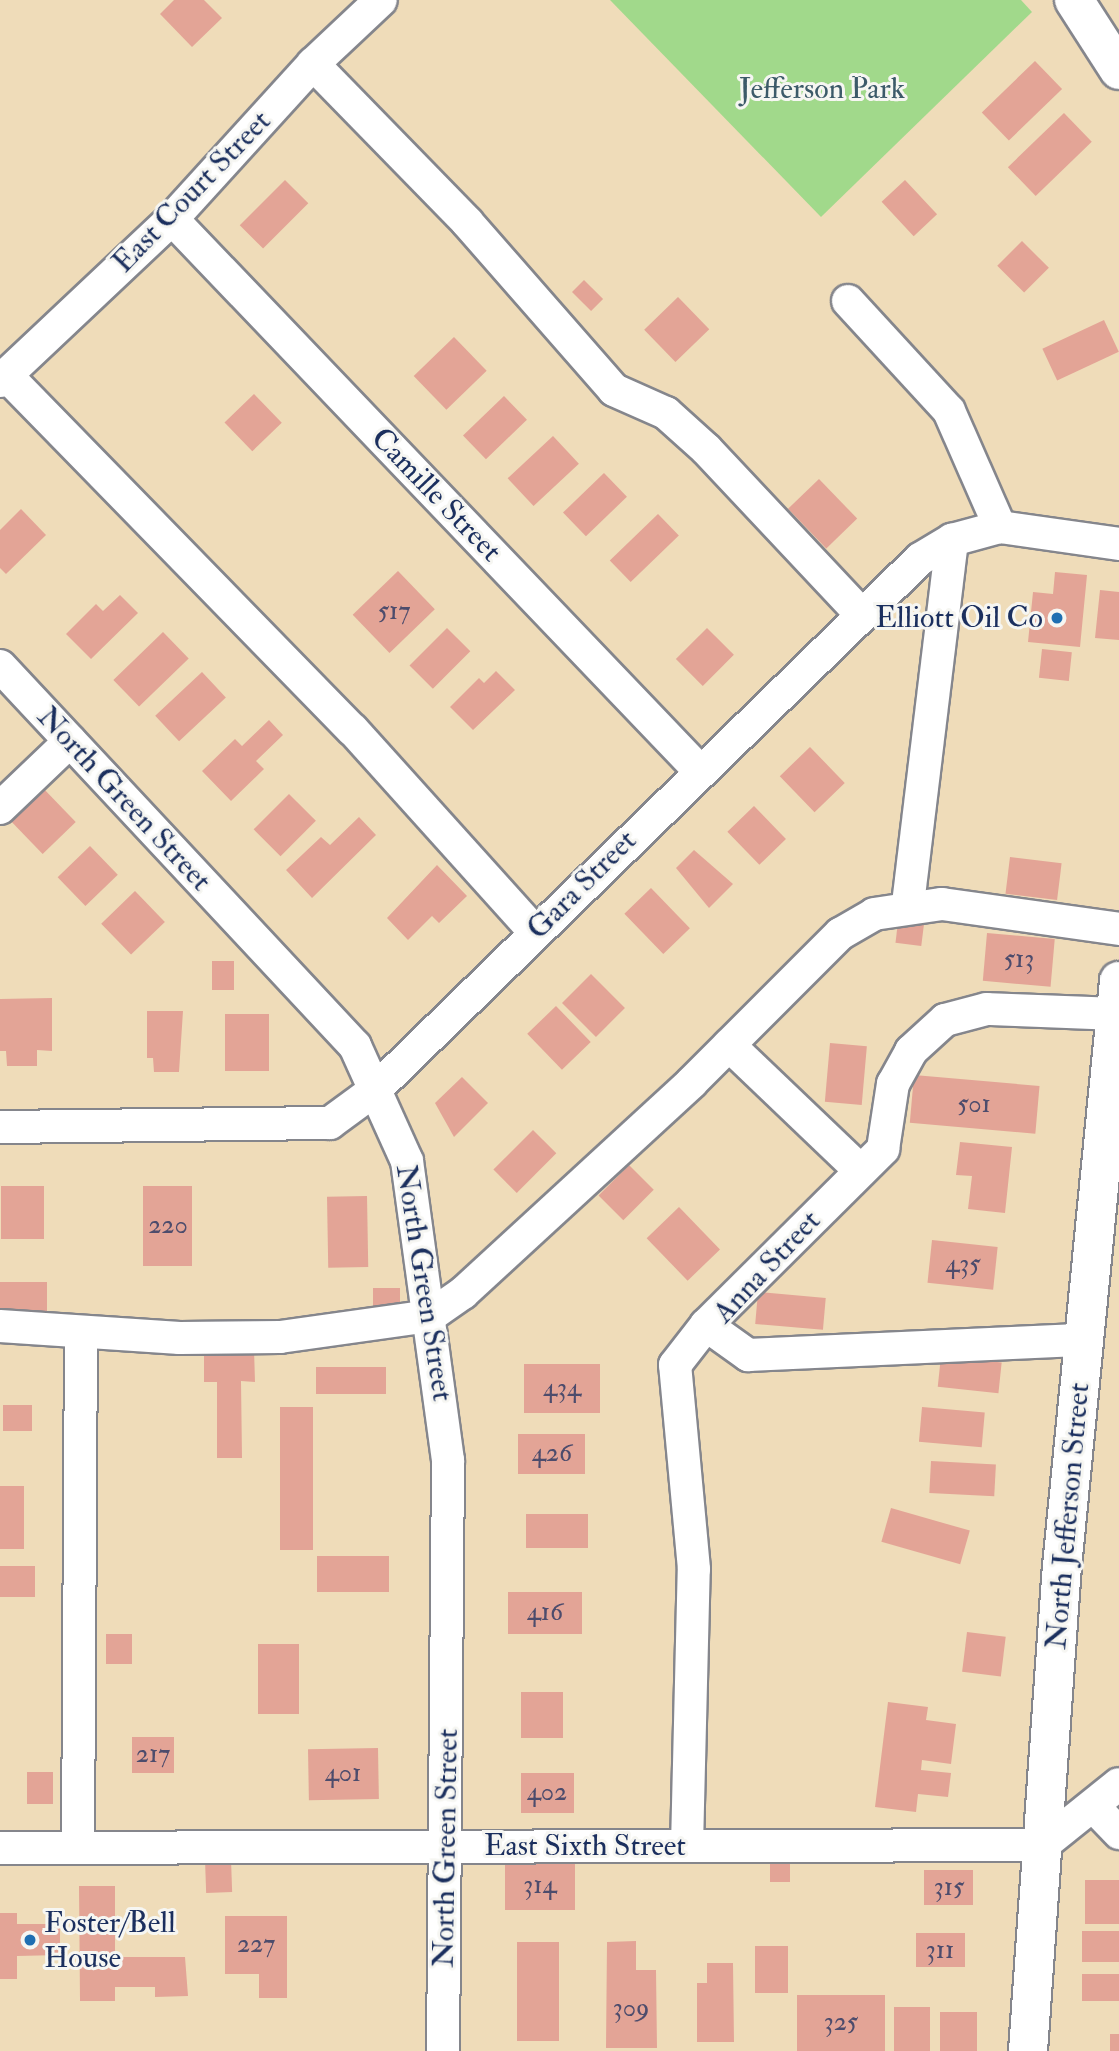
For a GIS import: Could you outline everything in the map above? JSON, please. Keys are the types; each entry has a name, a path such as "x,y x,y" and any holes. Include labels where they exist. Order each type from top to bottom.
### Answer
{"main road":[{"path":"1073,0 1119,69"},
{"name":"North Jefferson Street","path":"1028,2051 1084,1340 1117,998"}],"street":[{"name":"East Court Street","path":"3,378 172,219 313,64 381,0"},
{"path":"313,64 467,222 614,390 676,422 859,612"},
{"name":"Camille Street","path":"172,219 699,770"},
{"path":"848,301 949,411 1000,527"},
{"path":"3,378 353,730 535,932"},
{"name":"Gara Street","path":"0,1127 330,1123 375,1090 859,612 952,540 1000,527 1119,544"},
{"path":"908,904 952,540"},
{"name":"North Green Street","path":"0,666 355,1046 407,1161 449,1460 443,2051"},
{"path":"0,808 70,741"},
{"path":"0,1326 81,1332 280,1337 430,1316 463,1293 729,1045 840,934 908,904 1119,929"},
{"name":"Anna Street","path":"1084,1340 748,1355 706,1325 883,1149 893,1084 911,1051 945,1020 987,1009 1117,998"},
{"path":"729,1045 860,1170"},
{"path":"687,1846 694,1569 675,1365 706,1325"},
{"path":"78,1848 81,1332"},
{"path":"1044,1844 1095,1808 1119,1784"},
{"path":"1095,1808 1119,1833"},
{"name":"East Sixth Street","path":"0,1848 1044,1844"}],"green space":[{"name":"Jefferson Park","path":"610,0 1021,0 1032,12 821,217"}],"building":[{"path":"174,0 204,0 222,18 192,47 160,14"},
{"path":"1035,61 1062,89 1009,140 982,112"},
{"path":"1064,113 1092,142 1036,196 1008,167"},
{"path":"285,180 308,203 263,249 240,225"},
{"path":"905,180 937,214 914,236 882,202"},
{"path":"1022,241 1049,268 1024,293 997,266"},
{"path":"584,280 603,299 591,311 572,292"},
{"path":"678,297 709,329 675,362 644,330"},
{"path":"1104,320 1119,352 1057,380 1042,349"},
{"path":"454,337 487,371 446,410 414,376"},
{"path":"254,394 282,423 252,451 225,422"},
{"path":"504,396 527,420 486,459 463,436"},
{"path":"553,436 579,464 534,506 508,478"},
{"path":"604,473 627,497 586,536 563,513"},
{"path":"819,479 857,519 826,548 788,509"},
{"path":"21,509 46,535 6,574 0,568 0,530"},
{"path":"658,514 679,536 631,582 610,561"},
{"path":"398,571 435,609 389,653 353,615"},
{"name":"Elliott Oil Co","path":"1055,572 1087,575 1080,647 1028,642 1033,592 1053,594"},
{"path":"1100,590 1119,592 1119,640 1095,638"},
{"path":"120,595 138,613 91,659 66,634 96,604 103,611"},
{"path":"447,628 470,651 433,689 410,665"},
{"path":"707,628 734,655 703,686 676,659"},
{"path":"163,632 189,659 139,707 113,680"},
{"path":"1042,649 1072,652 1069,681 1039,678"},
{"path":"496,671 515,690 473,730 450,707 479,678 484,683"},
{"path":"202,672 226,698 179,741 155,716"},
{"path":"269,720 283,735 256,761 264,769 231,801 202,771 235,739 242,746"},
{"path":"810,747 845,783 815,812 780,776"},
{"path":"41,786 76,822 43,854 8,818"},
{"path":"289,794 316,821 281,856 254,829"},
{"path":"754,806 786,839 759,865 727,832"},
{"path":"359,817 376,835 312,898 286,870 321,837 330,845"},
{"path":"90,846 118,875 85,906 58,877"},
{"path":"694,850 733,884 709,908 676,868"},
{"path":"1010,857 1062,863 1057,900 1005,894"},
{"path":"437,865 467,896 439,923 432,916 408,940 387,918"},
{"path":"651,888 690,928 663,954 624,914"},
{"path":"135,891 165,922 131,955 101,924"},
{"path":"899,914 925,917 921,946 895,943"},
{"path":"987,933 1055,939 1051,987 983,981"},
{"path":"212,961 234,961 234,990 212,990"},
{"path":"591,974 625,1008 596,1037 562,1003"},
{"path":"52,998 52,1051 37,1050 37,1066 7,1066 6,1051 0,1051 0,999"},
{"path":"556,1006 591,1042 562,1070 527,1034"},
{"path":"147,1011 183,1011 179,1072 154,1072 153,1058 147,1058"},
{"path":"225,1014 269,1014 269,1071 225,1071"},
{"path":"830,1043 867,1046 862,1105 825,1102"},
{"path":"914,1075 1040,1086 1035,1134 910,1123"},
{"path":"462,1077 488,1103 454,1137 435,1103"},
{"path":"533,1130 556,1153 517,1193 493,1170"},
{"path":"960,1142 1012,1147 1005,1213 968,1209 972,1176 956,1175"},
{"path":"629,1165 654,1190 623,1220 599,1195"},
{"path":"1,1186 44,1186 44,1239 1,1239"},
{"path":"143,1186 192,1186 192,1266 143,1266"},
{"path":"367,1196 368,1267 328,1268 327,1197"},
{"path":"679,1207 720,1249 688,1281 647,1238"},
{"path":"932,1240 998,1247 993,1290 928,1283"},
{"path":"0,1282 47,1282 47,1315 0,1315"},
{"path":"373,1288 400,1288 400,1316 373,1316"},
{"path":"758,1292 826,1298 823,1330 755,1324"},
{"path":"204,1349 254,1349 255,1382 241,1381 242,1458 217,1458 217,1382 204,1382"},
{"path":"941,1356 1002,1362 998,1393 938,1387"},
{"path":"524,1364 600,1364 600,1413 524,1413"},
{"path":"316,1367 386,1367 386,1394 316,1394"},
{"path":"3,1405 32,1405 32,1431 3,1431"},
{"path":"280,1407 313,1407 313,1550 280,1550"},
{"path":"922,1407 985,1412 982,1447 919,1442"},
{"path":"518,1434 585,1434 585,1474 518,1474"},
{"path":"931,1461 996,1464 994,1496 929,1493"},
{"path":"0,1486 24,1486 24,1549 0,1549"},
{"path":"891,1508 970,1531 960,1564 881,1542"},
{"path":"526,1514 588,1514 588,1548 526,1548"},
{"path":"317,1556 389,1556 389,1592 317,1592"},
{"path":"0,1566 35,1566 35,1597 0,1597"},
{"path":"508,1592 582,1592 582,1634 508,1634"},
{"path":"967,1632 1006,1637 1001,1676 962,1672"},
{"path":"106,1634 132,1634 132,1664 106,1664"},
{"path":"258,1644 299,1644 299,1714 258,1714"},
{"path":"521,1692 563,1692 563,1738 521,1738"},
{"path":"888,1702 928,1707 926,1720 956,1724 951,1764 922,1760 921,1770 951,1773 948,1797 918,1794 916,1812 875,1807"},
{"path":"132,1737 174,1737 174,1773 132,1773"},
{"path":"378,1748 379,1799 309,1800 308,1749"},
{"path":"27,1772 53,1772 53,1804 27,1804"},
{"path":"521,1773 574,1773 574,1813 521,1813"},
{"path":"770,1855 790,1855 790,1882 770,1882"},
{"path":"231,1859 232,1892 206,1893 205,1860"},
{"path":"505,1862 575,1862 575,1910 505,1910"},
{"path":"924,1870 973,1870 973,1905 924,1905"},
{"path":"1085,1880 1119,1880 1119,1924 1085,1924"},
{"path":"79,1886 115,1886 115,1957 185,1957 188,1996 155,1997 155,1987 115,1987 115,2001 80,2001"},
{"name":"Foster/Bell House","path":"0,1913 17,1913 17,1924 60,1924 60,1955 17,1956 17,1979 0,1979"},
{"path":"225,1916 287,1916 287,1998 259,1998 259,1974 225,1974"},
{"path":"1082,1931 1119,1931 1119,1962 1082,1962"},
{"path":"916,1933 965,1933 965,1967 916,1967"},
{"path":"636,1941 636,1970 656,1970 657,2048 606,2048 607,1942"},
{"path":"517,1942 559,1942 559,2041 517,2041"},
{"path":"755,1946 788,1946 788,1993 755,1993"},
{"path":"707,1963 733,1963 734,2042 697,2042 697,1983 707,1983"},
{"path":"1082,1974 1119,1974 1119,2001 1082,2001"},
{"path":"797,1995 885,1995 885,2051 797,2051"},
{"path":"894,2007 930,2007 930,2051 894,2051"},
{"path":"940,2012 977,2012 977,2051 940,2051"},
{"path":"1110,2034 1119,2034 1119,2051 1110,2051"}],"place":[{"name":"Elliott Oil Co","path":"1057,618"},
{"name":"Foster/Bell House","path":"30,1940"}]}
